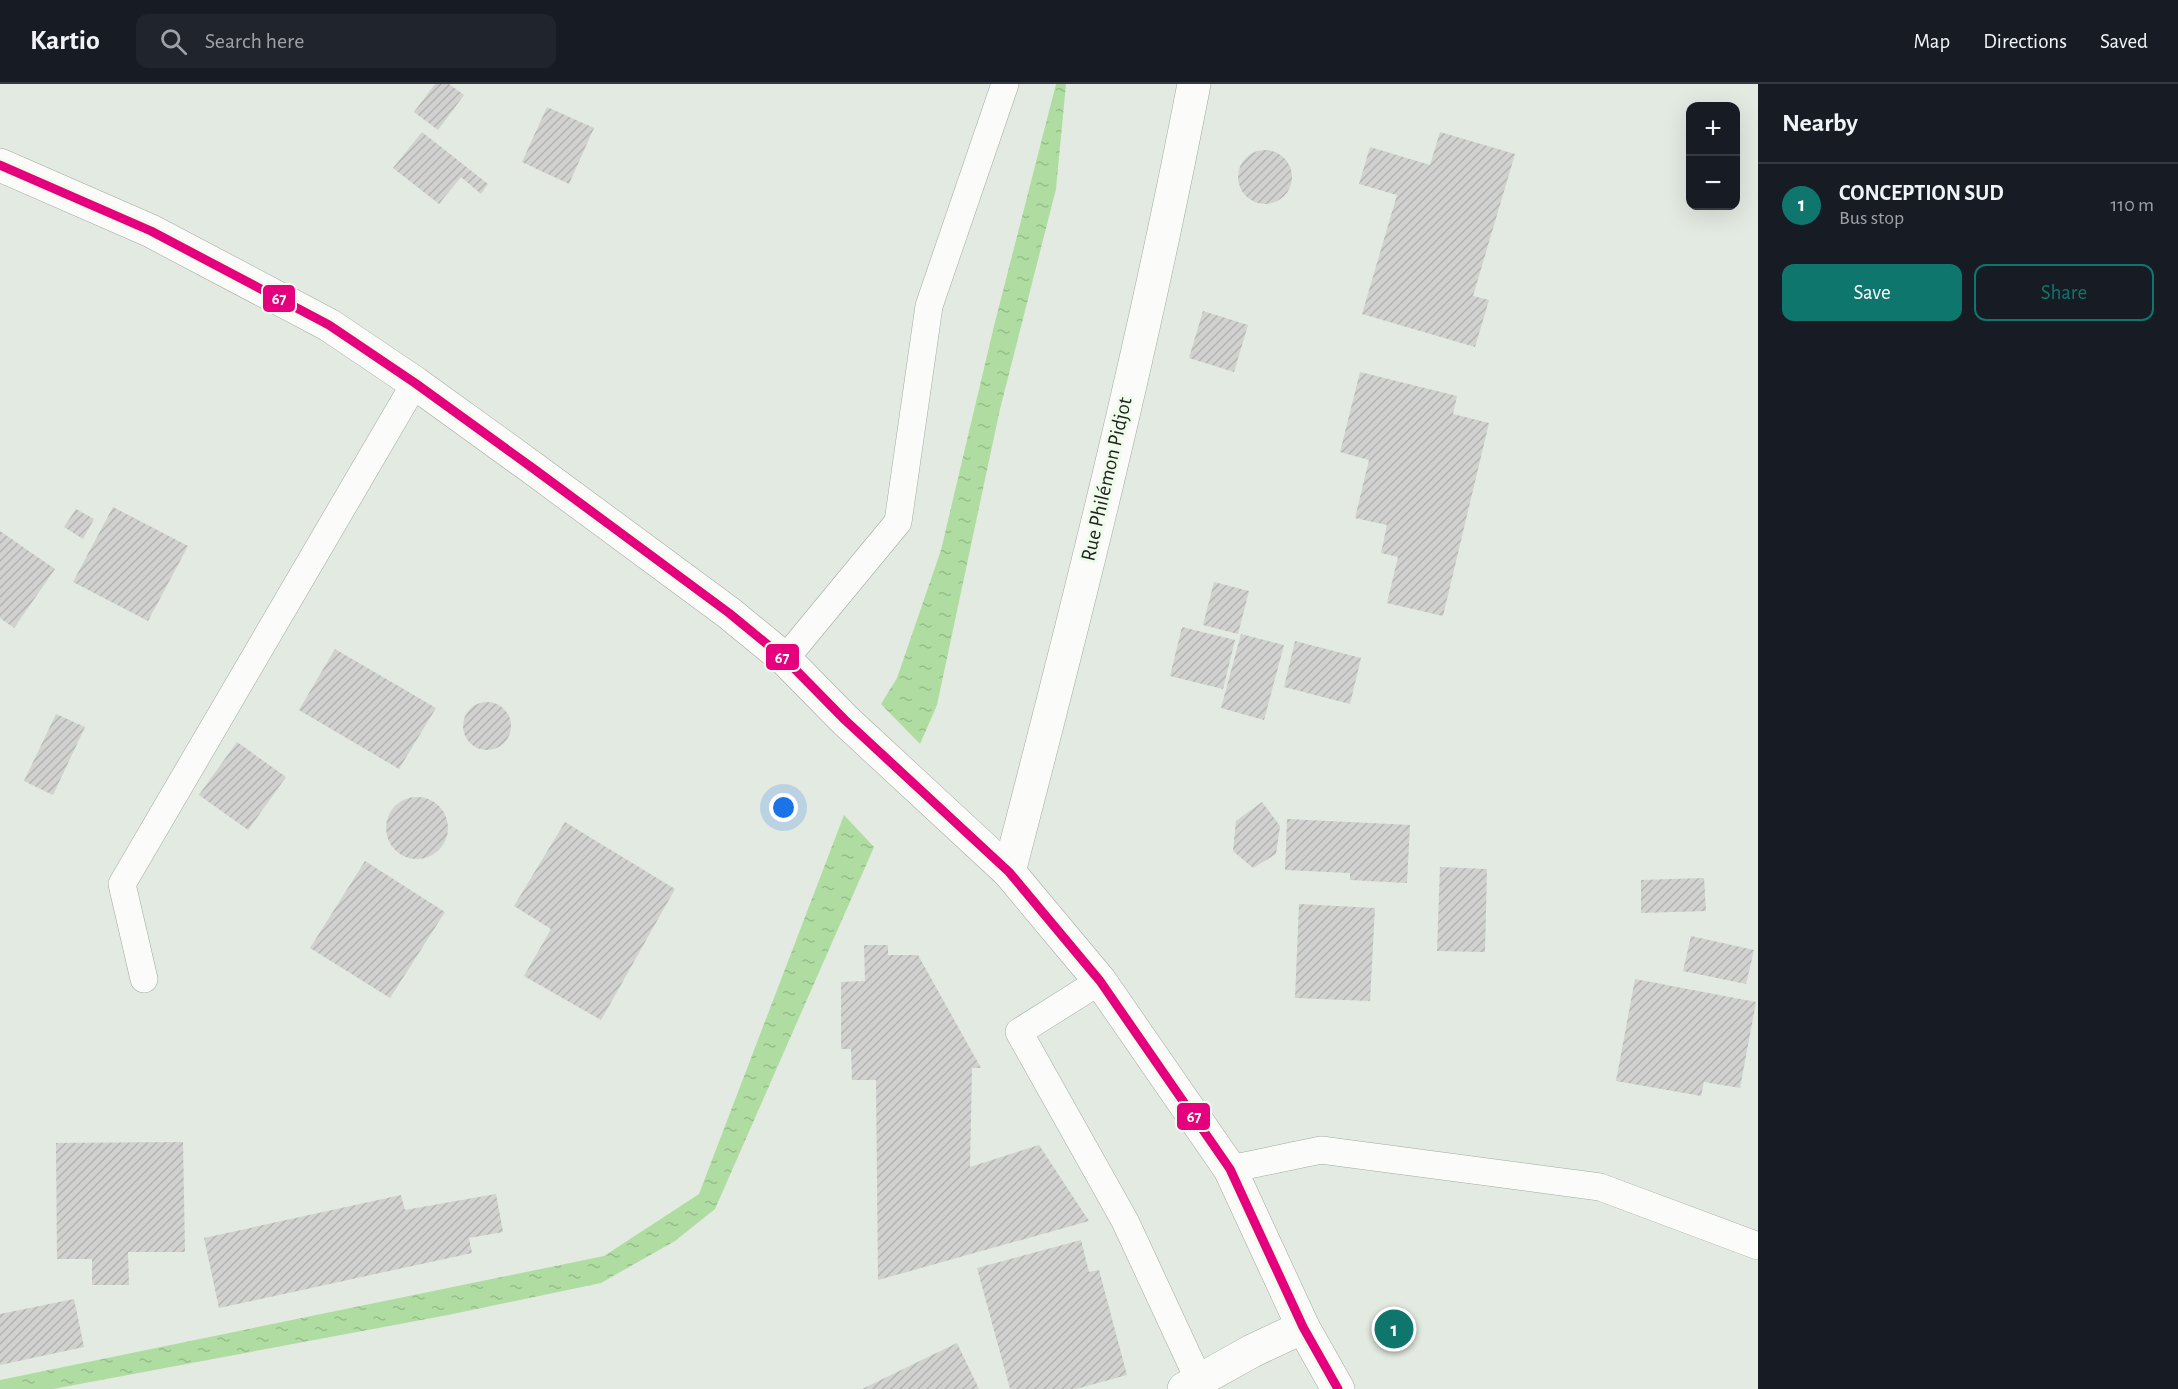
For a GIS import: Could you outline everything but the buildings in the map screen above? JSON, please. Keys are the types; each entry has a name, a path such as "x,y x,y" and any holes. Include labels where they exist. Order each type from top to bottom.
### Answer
{"main road":[{"name":"Rue Philémon Pidjot","path":"1009,872 1052,708 1166,228 1194,84"},
{"path":"0,165 151,231 328,325 414,383 729,613 785,659 845,720 1009,872 1100,981 1230,1169 1303,1327 1338,1389"},
{"path":"1196,1387 1252,1351 1303,1327"}],"lane":[{"path":"785,659 898,522 929,306 1005,84"},
{"path":"144,979 122,884 414,383"},
{"path":"1100,981 1019,1032 1125,1221 1196,1387"},
{"path":"1230,1169 1321,1150 1600,1187 1758,1246"}],"water":[{"path":"1056,84 1066,84 1056,189 1000,409 937,705 920,744 881,704 897,678 941,550 994,326"},
{"path":"844,815 874,847 715,1209 675,1241 601,1283 448,1315 53,1389 0,1389 0,1380 604,1256 699,1194"}],"transit line":[{"name":"67","path":"0,165 151,231 329,325 415,383 534,469 729,613 785,659 845,720 1009,872 1100,981 1230,1169 1303,1327 1338,1389"}],"place":[{"name":"CONCEPTION SUD","path":"1394,1329"}]}
